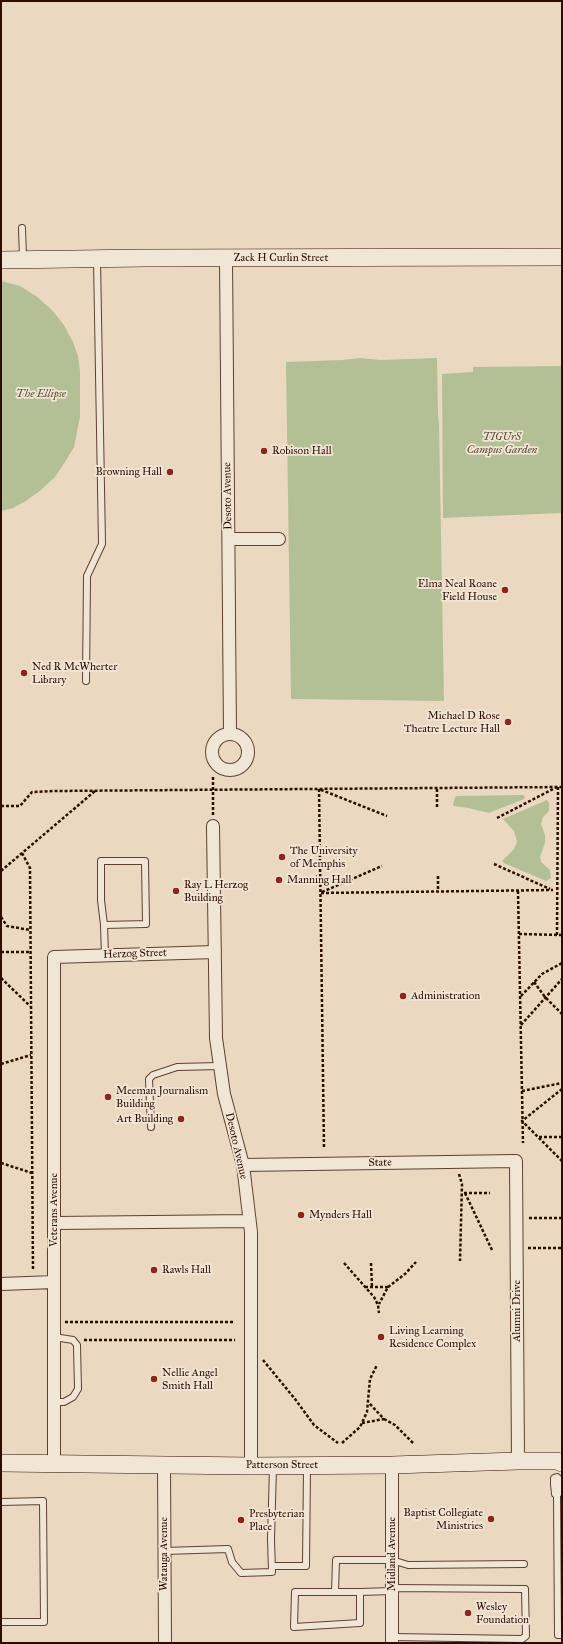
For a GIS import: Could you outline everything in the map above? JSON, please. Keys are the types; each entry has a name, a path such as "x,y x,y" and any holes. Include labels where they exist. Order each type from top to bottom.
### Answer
{"street":[{"name":"Zack H Curlin Street","path":"1,260 97,258 562,257"},
{"name":"Desoto Avenue","path":"226,258 230,734"},
{"path":"229,539 279,539"},
{"name":"Desoto Avenue","path":"214,826 216,1038 224,1094 243,1165 250,1221 251,1466"},
{"name":"Herzog Street","path":"54,957 215,952"},
{"name":"Veterans Avenue","path":"54,957 54,1464"},
{"name":"State","path":"243,1165 516,1161"},
{"name":"Alumni Drive","path":"516,1161 518,1461"},
{"path":"55,1223 250,1221"},
{"path":"1,1284 54,1282"},
{"name":"Patterson Street","path":"1,1463 273,1466 392,1465 518,1461 558,1468"},
{"name":"Watauga Avenue","path":"164,1465 165,1643"},
{"name":"Midland Avenue","path":"392,1465 392,1640"}],"lane":[{"path":"22,228 23,259"},
{"path":"86,681 87,576 102,544 97,258"},
{"path":"104,925 146,924 145,861 101,861 101,900 105,955"},
{"path":"151,1126 149,1078 153,1075 178,1067 220,1066"},
{"path":"54,1337 73,1340 77,1345 78,1389 73,1397 64,1402 54,1402"},
{"path":"272,1566 306,1566 307,1465"},
{"path":"164,1551 228,1549 232,1562 241,1573 272,1572 271,1538 273,1466"},
{"path":"558,1468 558,1635 562,1635"},
{"path":"1,1502 43,1501 44,1622 1,1622"},
{"path":"335,1592 336,1560 392,1560 408,1565 524,1564"},
{"path":"360,1592 360,1624 294,1627 295,1592 525,1589 526,1636 522,1639 392,1640"}],"path":[{"path":"213,777 214,826"},
{"path":"497,818 558,787"},
{"path":"558,787 558,935"},
{"path":"1,806 20,806 32,792 562,787"},
{"path":"437,788 437,807"},
{"path":"319,789 386,816"},
{"path":"319,789 324,1147"},
{"path":"1,871 95,791"},
{"path":"22,853 30,868 33,1283"},
{"path":"382,866 321,892 553,890 494,864"},
{"path":"438,876 438,891"},
{"path":"518,891 523,1143"},
{"path":"1,917 7,926 30,930"},
{"path":"519,934 562,935"},
{"path":"1,952 30,952"},
{"path":"521,996 542,974 562,963"},
{"path":"1,978 30,1006"},
{"path":"520,1026 562,979"},
{"path":"534,982 545,998 562,1014"},
{"path":"1,1064 31,1055"},
{"path":"522,1091 562,1083"},
{"path":"522,1121 562,1089"},
{"path":"522,1121 562,1161"},
{"path":"538,1137 562,1137"},
{"path":"1,1163 32,1173"},
{"path":"456,1170 461,1178 463,1193 460,1261"},
{"path":"463,1193 490,1193"},
{"path":"463,1193 492,1250"},
{"path":"524,1219 562,1218"},
{"path":"524,1248 562,1248"},
{"path":"371,1262 372,1287"},
{"path":"378,1305 388,1287 405,1274 416,1262"},
{"path":"344,1263 374,1297 378,1305 379,1313"},
{"path":"365,1287 388,1287"},
{"path":"63,1322 235,1322"},
{"path":"73,1340 235,1340"},
{"path":"260,1357 295,1399 314,1425 338,1443"},
{"path":"342,1443 360,1427 367,1412 369,1402 368,1388 370,1379 377,1365"},
{"path":"369,1402 384,1419 395,1425 413,1443"},
{"path":"361,1423 384,1419"}],"green space":[{"name":"The Ellipse","path":"1,281 20,286 36,296 52,310 64,325 73,342 78,356 80,371 80,417 74,447 55,477 26,501 13,508 1,511"},
{"path":"360,358 380,360 437,358 444,701 291,699 286,362"},
{"name":"TIGUrS Campus Garden","path":"562,366 562,513 443,518 442,374 473,372 473,367"},
{"path":"523,795 525,797 524,799 489,813 453,805 455,797 457,796"},
{"path":"547,800 549,803 549,811 543,817 541,824 545,835 545,843 540,857 541,862 550,870 551,878 546,881 502,861 514,849 517,842 514,831 503,819"}],"place":[{"name":"Robison Hall","path":"264,451"},
{"name":"Browning Hall","path":"170,472"},
{"name":"Elma Neal Roane Field House","path":"505,590"},
{"name":"Ned R McWherter Library","path":"24,673"},
{"name":"Michael D Rose Theatre Lecture Hall","path":"508,722"},
{"name":"The University of Memphis","path":"282,857"},
{"name":"Manning Hall","path":"279,880"},
{"name":"Ray L Herzog Building","path":"176,891"},
{"name":"Administration","path":"403,996"},
{"name":"Meeman Journalism Building","path":"108,1097"},
{"name":"Art Building","path":"181,1119"},
{"name":"Mynders Hall","path":"301,1215"},
{"name":"Rawls Hall","path":"154,1270"},
{"name":"Living Learning Residence Complex","path":"381,1337"},
{"name":"Nellie Angel Smith Hall","path":"154,1379"},
{"name":"Baptist Collegiate Ministries","path":"491,1519"},
{"name":"Presbyterian Place","path":"241,1520"},
{"name":"Wesley Foundation","path":"468,1613"}]}
